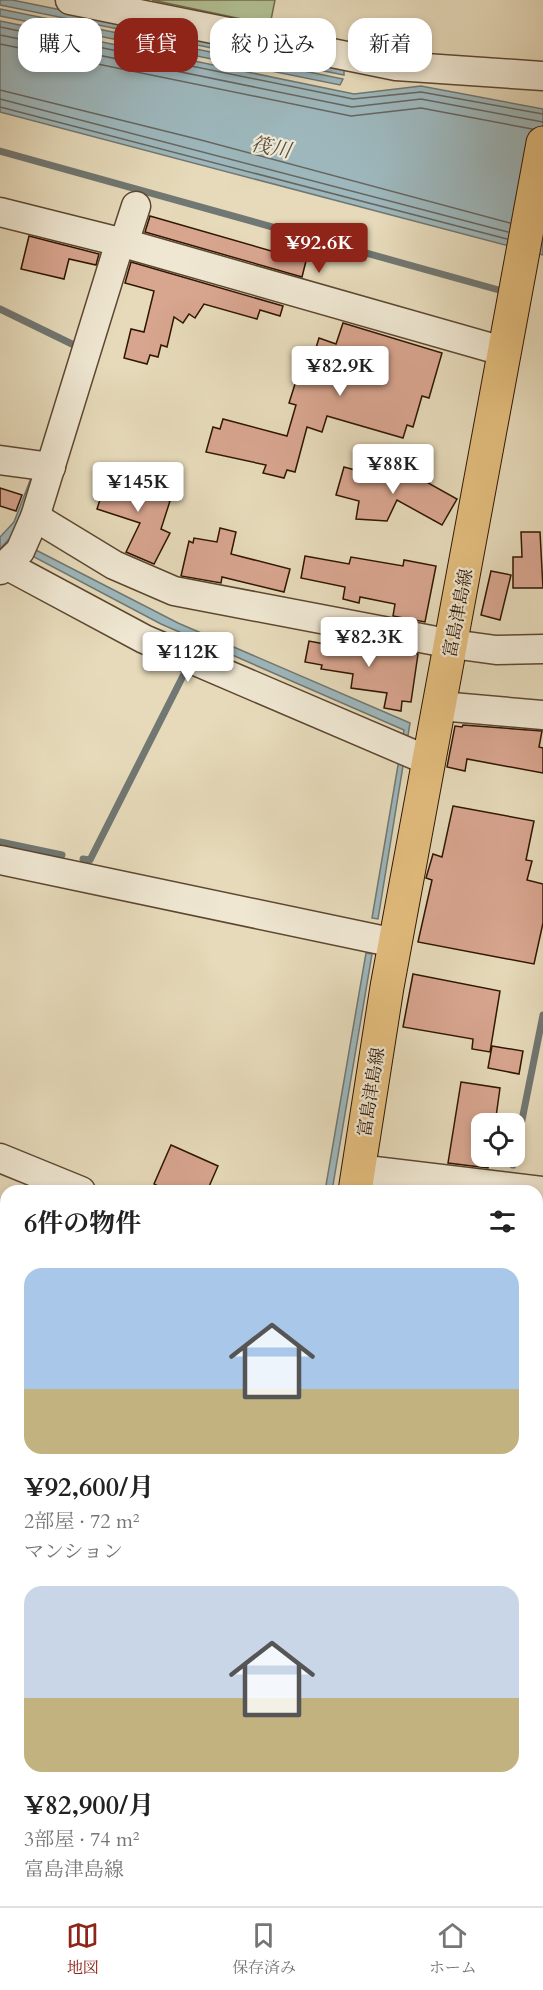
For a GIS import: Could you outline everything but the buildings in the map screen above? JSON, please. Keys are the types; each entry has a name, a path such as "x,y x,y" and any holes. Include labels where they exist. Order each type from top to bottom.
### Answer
{"main road":[{"name":"富島津島線","path":"357,1180 395,943 411,754 440,706 543,142"}],"street":[{"path":"70,0 396,66 543,76"},
{"path":"17,549 51,468 122,242 136,206"},
{"path":"0,212 509,337"},
{"path":"0,460 51,468"},
{"path":"17,549 114,565 174,591 452,644 496,650 543,648"},
{"path":"17,549 144,639 411,754"},
{"path":"440,706 543,715"},
{"path":"0,860 395,943"},
{"path":"0,1158 66,1185"},
{"path":"357,1180 442,1185"}],"green space":[{"path":"152,0 275,0 271,18 237,18"}],"water":[{"path":"0,0 12,0 101,18 64,18 0,5"},
{"path":"0,9 44,18 18,20 0,16"},
{"path":"102,18 114,21 114,28 102,26"},
{"name":"筏川","path":"0,21 18,25 18,72 102,72 102,42 114,45 114,72 198,72 198,62 210,64 210,72 247,72 354,94 421,86 543,109 543,255 0,112"},
{"path":"102,30 114,32 114,39 102,37"},
{"path":"198,38 210,40 210,48 198,45"},
{"path":"198,49 210,52 210,59 198,56"},
{"path":"336,65 344,67 344,75 329,72 336,72"},
{"path":"276,72 309,72 343,79 340,85"},
{"path":"31,478 38,479 30,547 178,623 410,723 378,919 372,918 404,730 161,624 17,548 8,540 0,549 0,537 14,522"},
{"path":"366,953 372,954 333,1185 326,1185"}],"waterway":[{"path":"0,151 506,292"},
{"path":"0,309 76,346 75,351"},
{"path":"83,859 90,860 186,670"},
{"path":"0,842 62,855"},
{"path":"523,1113 543,1015"}]}
